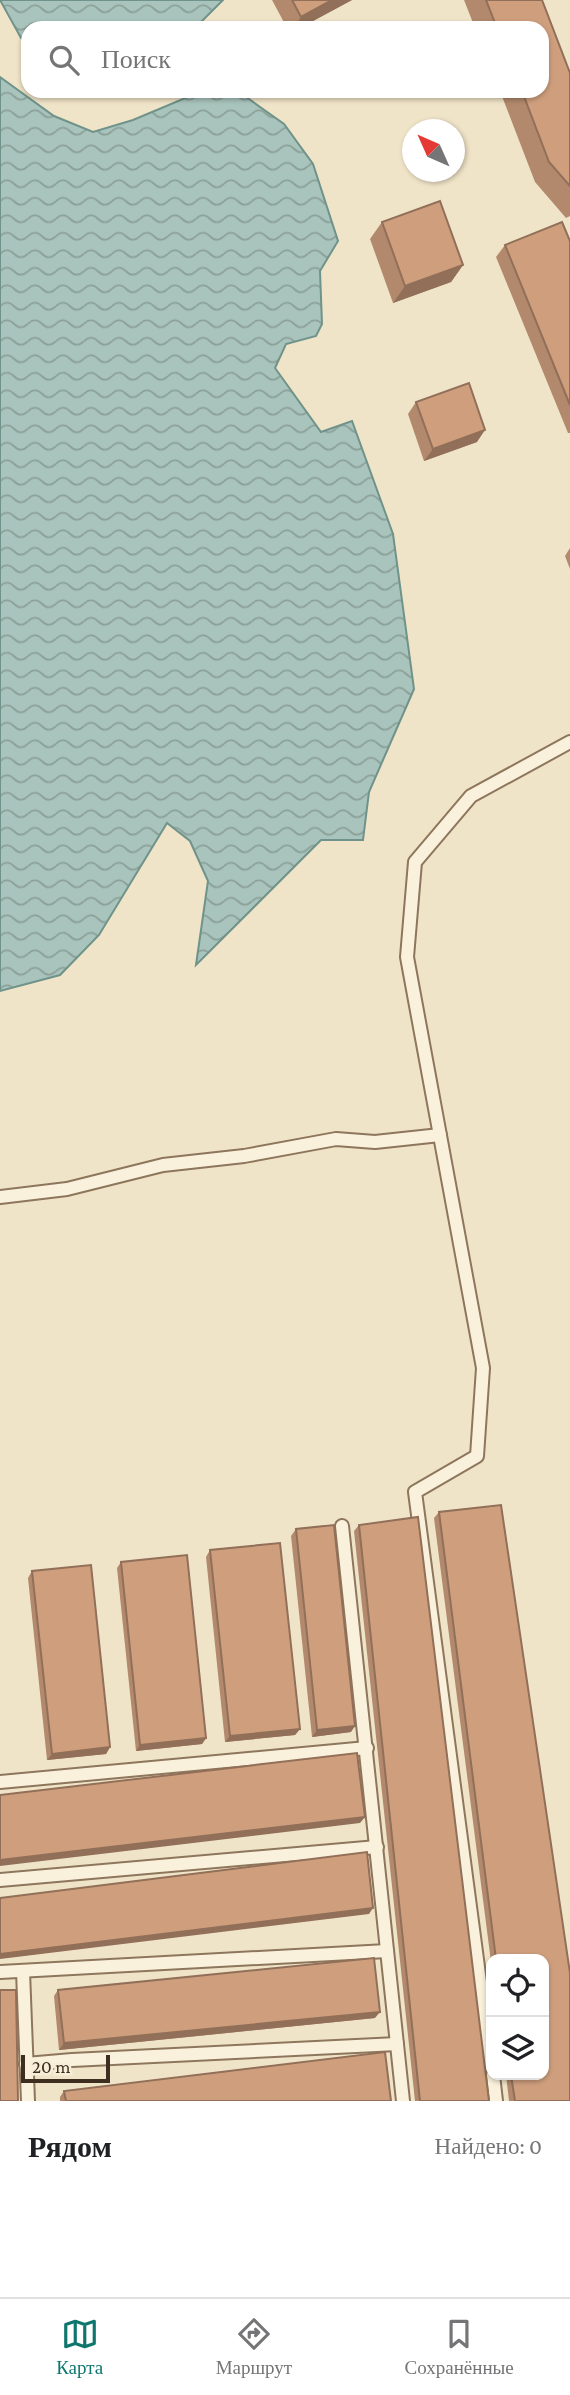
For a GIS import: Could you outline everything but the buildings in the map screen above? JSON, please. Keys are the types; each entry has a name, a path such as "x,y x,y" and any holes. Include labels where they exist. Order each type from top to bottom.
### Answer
{"lane":[{"path":"486,2027 415,1492 477,1456 483,1368 407,957 415,862 471,796 570,741"},
{"path":"0,1197 67,1189 163,1165 244,1156 336,1139 375,1142 440,1135"},
{"path":"342,1526 403,2101"},
{"path":"0,1782 367,1748"},
{"path":"0,1880 377,1847"},
{"path":"0,1972 387,1951"},
{"path":"23,1971 28,2101"},
{"path":"26,2064 397,2044"},
{"path":"493,2080 496,2101"}],"water":[{"path":"0,0 223,0 202,21 21,21 21,38"},
{"path":"0,77 21,92 21,98 29,98 54,116 93,132 133,120 185,98 247,98 284,124 313,164 338,241 320,271 322,324 316,336 286,344 275,368 321,432 352,421 393,534 414,689 369,792 363,840 321,840 196,965 208,881 190,841 167,823 99,935 60,975 0,991"}]}
